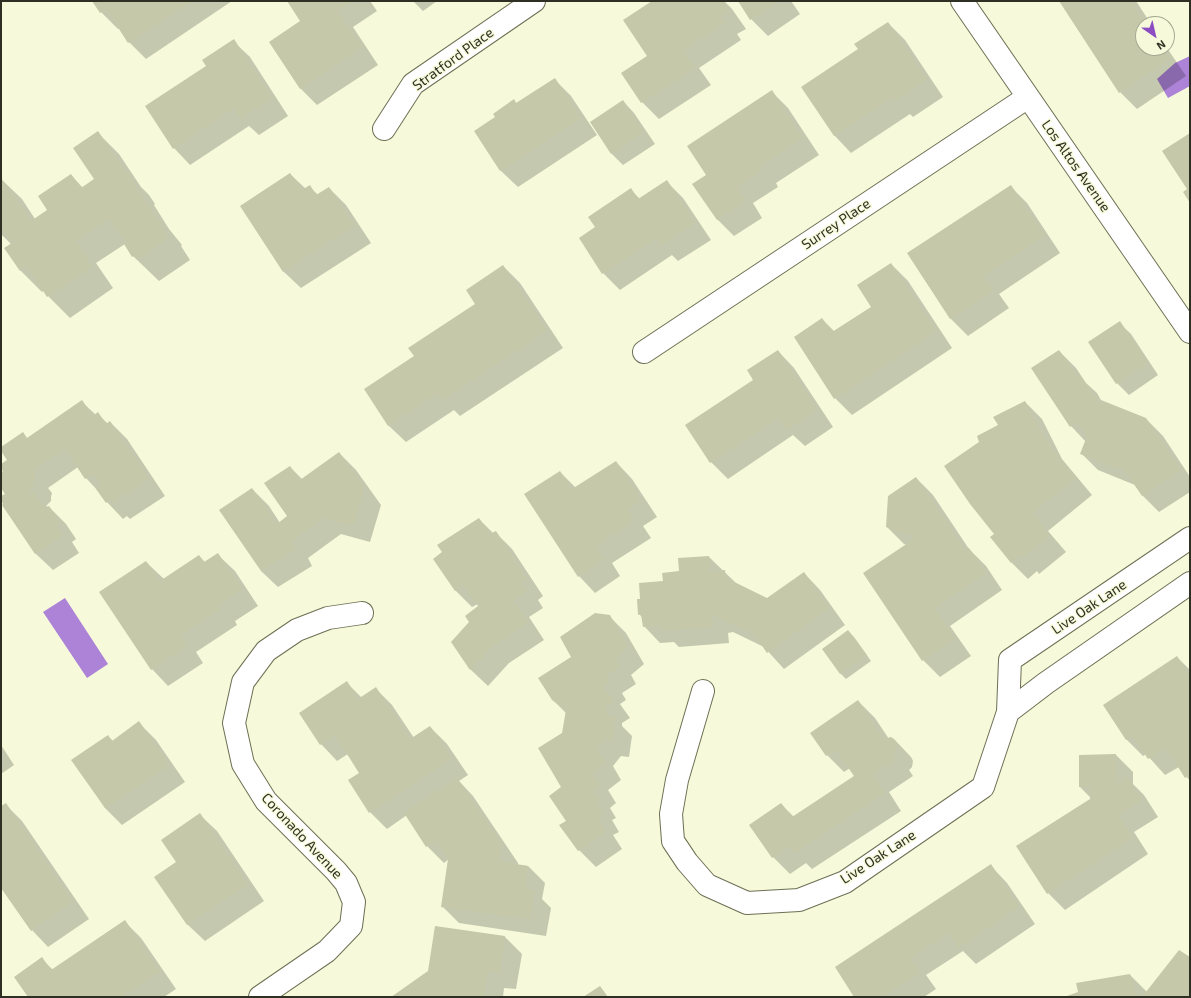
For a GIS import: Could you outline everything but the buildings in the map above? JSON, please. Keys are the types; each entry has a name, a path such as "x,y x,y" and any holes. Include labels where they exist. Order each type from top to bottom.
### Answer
{"street":[{"name":"Stratford Place","path":"384,129 413,84 534,1"},
{"name":"Los Altos Avenue","path":"962,1 1190,332"},
{"name":"Surrey Place","path":"644,352 1028,97"},
{"name":"Live Oak Lane","path":"703,691 677,780 671,814 673,841 687,862 707,885 748,903 799,900 845,882 983,787 1008,712 1010,660 1190,538"},
{"path":"1008,712 1046,683 1190,583"},
{"name":"Coronado Avenue","path":"260,997 327,951 351,926 354,902 346,883 336,871 266,801 243,764 234,723 243,682 266,651 297,630 328,618 362,613"}],"shaded area":[{"path":"1190,56 1190,86 1168,98 1157,79 1175,63"},
{"path":"65,598 108,664 87,678 43,612"}]}
